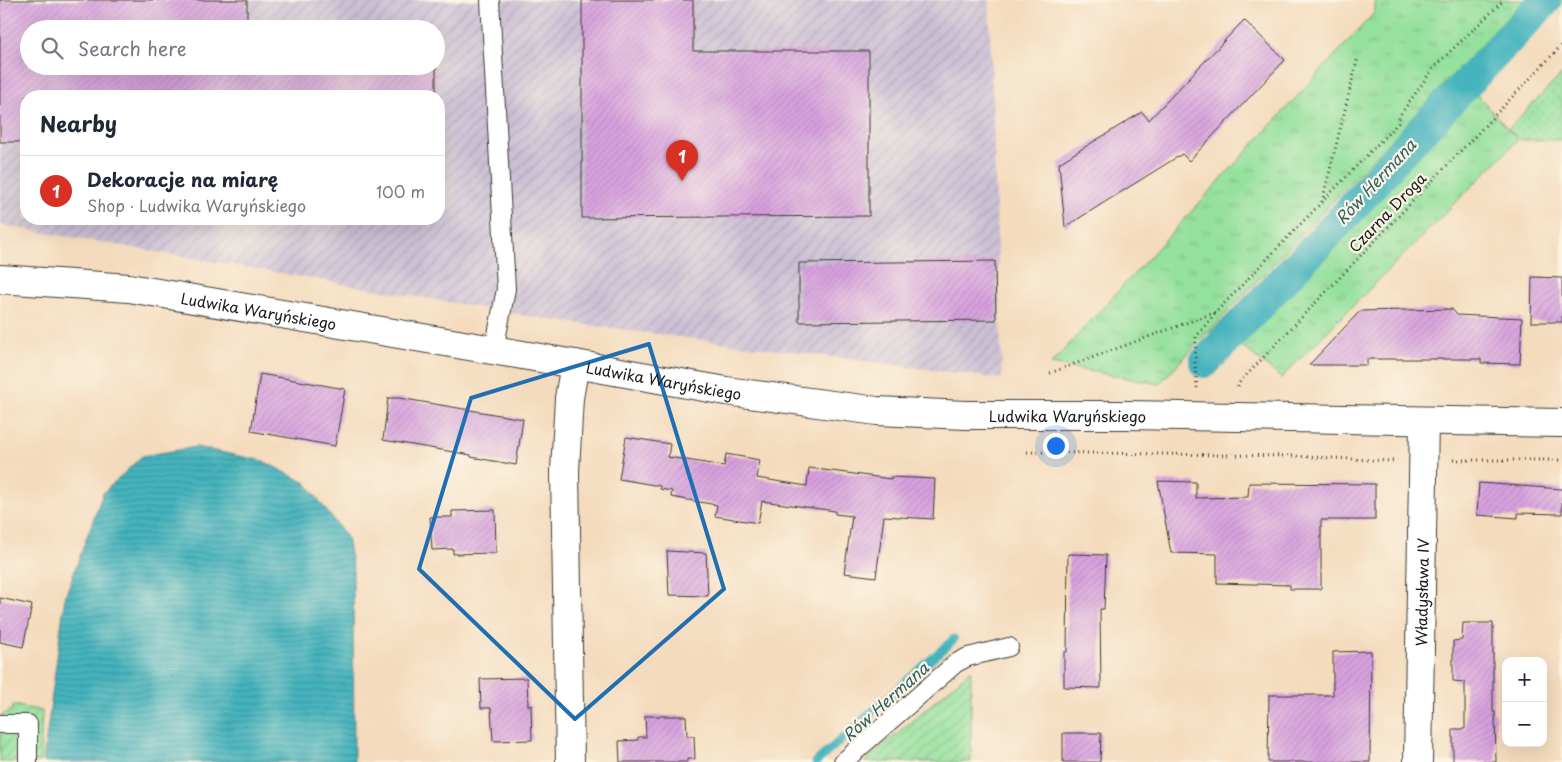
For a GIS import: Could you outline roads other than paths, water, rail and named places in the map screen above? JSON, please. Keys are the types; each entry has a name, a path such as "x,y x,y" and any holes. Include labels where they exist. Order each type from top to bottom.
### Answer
{"street":[{"name":"Ludwika Waryńskiego","path":"0,279 129,288 726,391 876,411 966,415 1119,415 1562,423"},
{"name":"Ludwika Waryńskiego","path":"570,762 566,471 569,398 575,364"},
{"name":"Władysława IV","path":"1418,762 1424,421"}],"lane":[{"path":"490,0 506,289 494,350"},
{"path":"843,762 956,663 968,657 1009,647"},
{"path":"0,724 28,724 28,762"}],"water":[{"path":"196,447 263,461 306,483 347,538 353,569 354,762 43,762 65,597 103,493 142,456"}],"waterway":[{"name":"Rów Hermana","path":"1205,362 1546,0"},
{"name":"Rów Hermana","path":"816,762 954,639"}],"place":[{"name":"Dekoracje na miarę","path":"682,181"}]}
